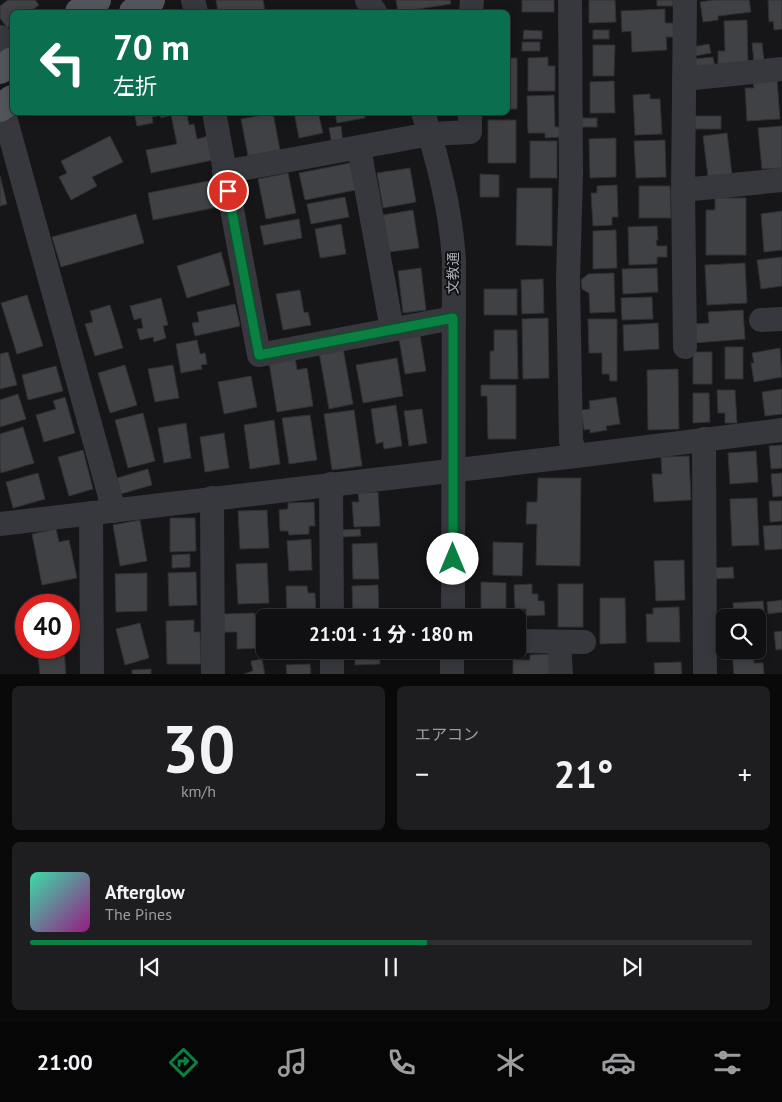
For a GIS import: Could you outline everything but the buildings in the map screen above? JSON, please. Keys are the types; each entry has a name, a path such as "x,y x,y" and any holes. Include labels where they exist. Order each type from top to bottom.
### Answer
{"main road":[{"path":"82,10 97,0"},
{"path":"136,10 151,0"},
{"path":"0,70 6,47"}],"street":[{"path":"570,0 571,174 568,280 571,442 576,456"},
{"path":"685,0 683,190 685,347"},
{"path":"684,79 782,69"},
{"path":"5,105 114,511"},
{"path":"214,115 259,355 453,318"},
{"path":"224,172 359,148 426,123 470,132 470,115"},
{"name":"文教通","path":"426,123 446,195 453,236 452,609"},
{"path":"359,148 392,329"},
{"path":"683,190 782,180"},
{"path":"0,524 782,430"},
{"path":"704,440 705,674"},
{"path":"331,484 332,609"},
{"path":"212,498 213,674"},
{"path":"90,514 92,674"},
{"path":"526,641 584,642"},
{"path":"559,642 561,674"},
{"path":"332,659 332,674"},
{"path":"452,659 452,674"}],"route":[{"path":"228,191 259,355 453,318 453,559"}]}
